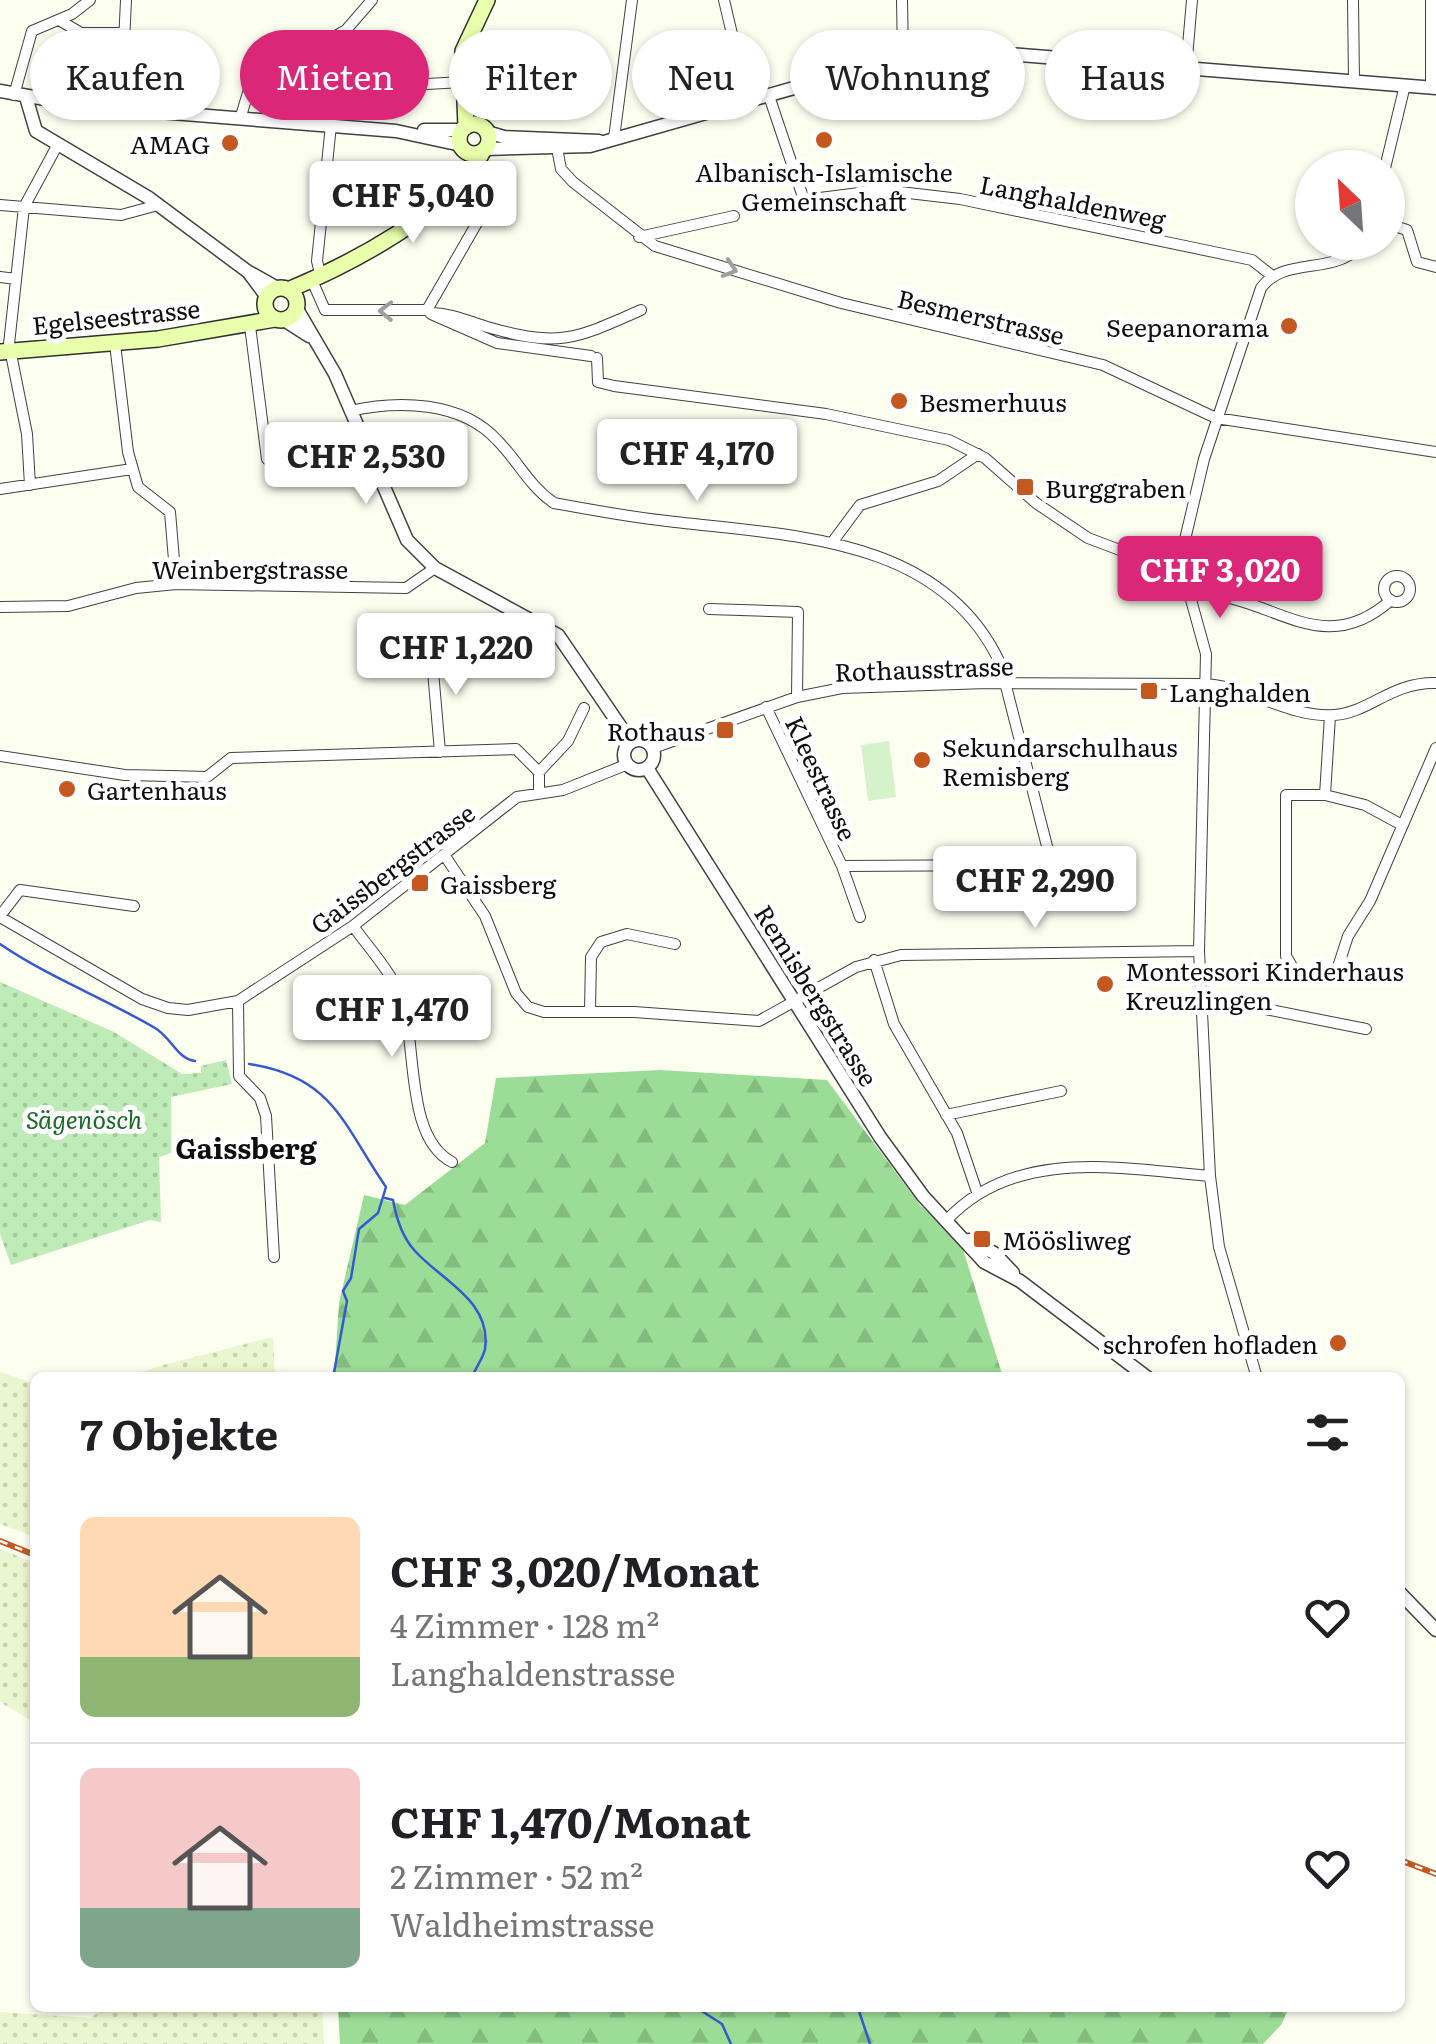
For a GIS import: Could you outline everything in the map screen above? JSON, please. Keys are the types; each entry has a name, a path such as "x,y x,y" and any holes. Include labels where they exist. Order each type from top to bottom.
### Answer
{"main road":[{"path":"471,30 487,0"},
{"path":"466,174 474,139 470,120"},
{"name":"Egelseestrasse","path":"4,352 115,344 244,326 428,209 466,174"}],"street":[{"path":"90,0 59,20 38,27 27,38 13,94 32,127 158,205 247,271 281,304 326,358 400,530 436,568 558,635 631,742"},
{"path":"124,30 126,0"},
{"path":"344,30 372,0"},
{"path":"606,139 632,0"},
{"path":"724,0 731,30"},
{"path":"902,0 903,30"},
{"path":"1189,30 1192,0"},
{"path":"1352,0 1354,82"},
{"path":"1200,70 1434,88 1432,0"},
{"path":"59,20 77,30"},
{"path":"1390,150 1406,85"},
{"name":"Langhaldenweg","path":"770,99 801,199 883,190 960,199 1252,260 1271,275"},
{"path":"281,120 556,143 606,139 679,120"},
{"path":"331,125 317,261 317,281 325,310 448,313 517,335 567,340 640,310"},
{"name":"Besmerstrasse","path":"556,143 564,173 638,237 655,246 841,303 1103,366 1216,418 1436,452"},
{"path":"30,485 27,434 4,352 24,207 58,144"},
{"path":"428,312 491,200 489,184 466,174"},
{"path":"0,206 122,215 158,205"},
{"path":"638,237 734,216"},
{"path":"1405,229 1416,262 1436,267"},
{"path":"1255,1372 1219,1247 1210,1176 1199,952 1206,684 1204,639 1183,564 1186,527 1216,418 1261,288 1271,275 1343,260"},
{"path":"0,277 16,279"},
{"path":"428,312 497,343 594,357 598,382 614,386 903,428 949,440 978,454 1036,504 1088,538 1133,555 1183,564"},
{"path":"244,326 267,458"},
{"path":"115,344 132,469 142,494 171,515 176,584"},
{"path":"350,411 374,405 428,407 455,413 482,426 499,441 534,489 554,504 834,540 930,580 987,636 1005,683"},
{"path":"834,540 860,505 938,482 978,454"},
{"path":"0,489 132,469"},
{"name":"Weinbergstrasse","path":"0,607 68,606 136,588 176,584 406,588 436,568"},
{"path":"1191,595 1215,593 1325,630 1349,625 1391,600"},
{"path":"709,609 798,612 797,697"},
{"path":"431,648 440,752"},
{"name":"Kleestrasse","path":"842,866 1028,865 1044,857 1046,833 1005,683"},
{"path":"1325,795 1330,716 1352,711 1397,688 1436,683"},
{"name":"Rothausstrasse","path":"653,748 797,697 871,684 1206,684 1227,686 1330,716"},
{"name":"Kleestrasse","path":"766,707 842,866 860,917"},
{"path":"539,772 568,741 584,708"},
{"path":"644,740 653,748 654,759 647,768 637,770 628,764 624,755 631,742 644,740"},
{"path":"1284,780 1286,956 1294,970 1325,978 1338,970 1348,936 1370,901 1436,748"},
{"path":"0,756 125,775 207,777 232,758 516,750 539,772 540,791"},
{"name":"Gaissbergstrasse","path":"0,917 142,999 188,1010 238,1000 353,926 517,796 563,790 628,764"},
{"name":"Remisbergstrasse","path":"647,768 901,1168 984,1262 1020,1281 1140,1372"},
{"path":"1286,795 1325,795 1365,804 1402,825"},
{"path":"445,856 485,916 521,1001 544,1012 759,1021 874,960 936,954 1199,952"},
{"path":"0,917 20,890 134,906"},
{"path":"353,926 399,993 422,1124 433,1148 452,1162"},
{"path":"590,1011 591,957 601,942 627,934 675,944"},
{"path":"874,960 894,1024 964,1149 977,1192"},
{"path":"1200,996 1366,1029"},
{"path":"238,1000 239,1076 260,1098 266,1116 274,1256"},
{"path":"946,1115 1060,1091"},
{"path":"946,1222 977,1192 1008,1178 1095,1166 1210,1176"},
{"path":"1405,1598 1436,1630"}],"green space":[{"path":"889,741 896,797 868,801 861,745"},
{"name":"Sägenösch","path":"0,982 114,1032 182,1074 201,1073 201,1066 226,1060 232,1084 171,1097 171,1153 159,1157 161,1222 150,1220 11,1265 0,1234"},
{"path":"660,1070 827,1080 920,1205 961,1243 1001,1372 334,1372 339,1303 364,1195 405,1205 485,1143 496,1078"},
{"path":"273,1337 275,1372 142,1372"},
{"path":"0,1372 30,1382 30,1535 0,1524"},
{"path":"0,1549 30,1561 30,1720 0,1702"},
{"path":"0,2012 90,2018 99,2012 322,2012 324,2044 0,2044"},
{"path":"338,2012 1287,2012 1263,2044 340,2044"}],"waterway":[{"path":"0,944 155,1028 183,1056 195,1061"},
{"path":"249,1064 278,1070 318,1092 346,1124 386,1187 378,1213 359,1229 351,1278 343,1291 347,1301 334,1372"},
{"path":"385,1198 393,1200 411,1246 463,1293 481,1318 485,1349 475,1372"},
{"path":"703,2012 722,2024 731,2044"},
{"path":"859,2012 870,2044"}],"railway":[{"path":"0,1541 30,1553"},
{"path":"1405,1862 1436,1874"}],"place":[{"name":"Albanisch-Islamische Gemeinschaft","path":"824,140"},
{"name":"AMAG","path":"230,143"},
{"name":"Seepanorama","path":"1289,326"},
{"name":"Besmerhuus","path":"899,401"},
{"name":"Burggraben","path":"1025,487"},
{"name":"Langhalden","path":"1149,691"},
{"name":"Rothaus","path":"725,730"},
{"name":"Sekundarschulhaus Remisberg","path":"922,760"},
{"name":"Gartenhaus","path":"67,789"},
{"name":"Gaissberg","path":"420,883"},
{"name":"Montessori Kinderhaus Kreuzlingen","path":"1105,984"},
{"name":"Möösliweg","path":"982,1239"},
{"name":"schrofen hofladen","path":"1338,1343"}],"district":[{"name":"Gaissberg","path":"246,1147"}]}
